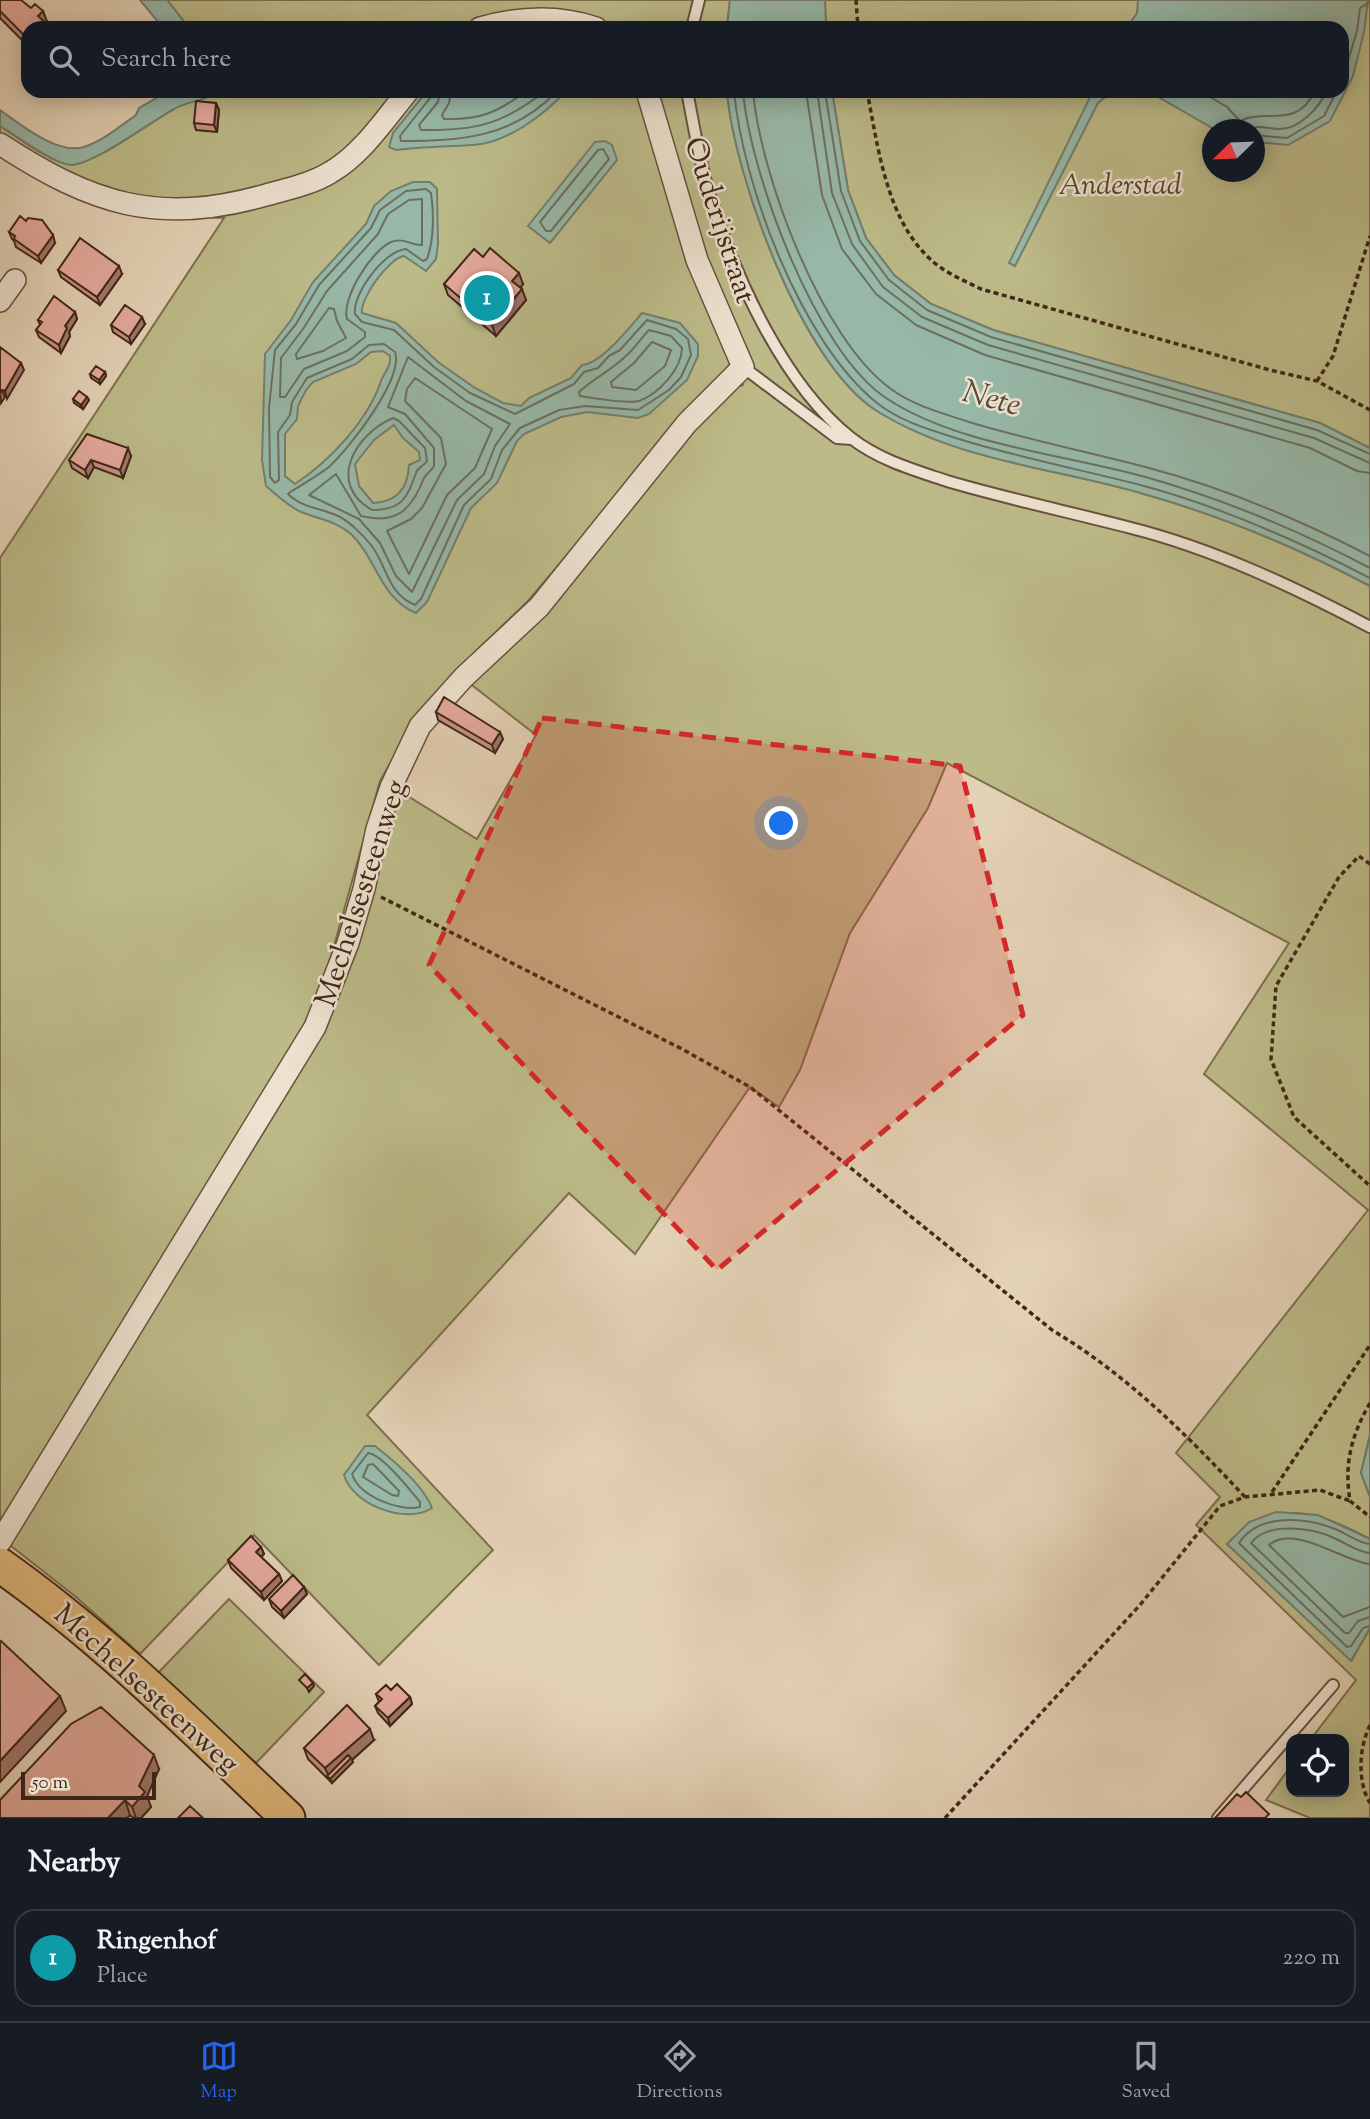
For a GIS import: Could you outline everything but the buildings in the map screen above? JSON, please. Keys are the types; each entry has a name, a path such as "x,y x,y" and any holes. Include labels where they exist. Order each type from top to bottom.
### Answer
{"main road":[{"name":"Mechelsesteenweg","path":"0,1566 64,1611 116,1656 288,1818"}],"street":[{"path":"505,21 572,21"},
{"path":"0,144 34,166 85,192 123,204 164,209 223,208 295,187 332,172 370,138 402,98"},
{"name":"Ouderijstraat","path":"648,98 697,260 743,367"},
{"path":"0,301 15,280"},
{"name":"Mechelsesteenweg","path":"0,1542 315,1027 348,943 365,889 380,819 420,726 464,677 539,607 687,423 743,367"}],"lane":[{"path":"694,21 699,0"},
{"path":"689,98 711,199 742,278 779,352 816,403 852,439 902,467 997,496 1134,528 1222,557 1370,627"},
{"path":"743,367 836,438 852,439"},
{"path":"1218,1818 1333,1685"}],"path":[{"path":"856,0 858,21"},
{"path":"869,98 889,191 908,229 929,258 954,276 981,289 1317,381 1370,410"},
{"path":"1317,381 1333,356 1370,236"},
{"path":"1370,864 1359,856 1339,877 1276,986 1271,1059 1294,1118 1370,1186"},
{"path":"365,889 750,1087 779,1107 1052,1330 1100,1359 1196,1446 1245,1497"},
{"path":"1271,1493 1370,1345"},
{"path":"1350,1501 1346,1475 1352,1440 1370,1403"},
{"path":"945,1818 1140,1605 1220,1506 1245,1497 1320,1490 1350,1501 1370,1517"},
{"path":"1370,1724 1365,1735 1361,1782 1370,1803"}],"highlighted area":[{"path":"542,718 960,766 1023,1015 717,1270 429,965"}],"green space":[{"path":"167,0 730,0 728,21 184,21"},
{"name":"Anderstad","path":"825,0 1370,0 1370,448 1320,423 993,330 931,304 894,275 866,238 848,190 833,98 1349,98 1349,21 826,21"},
{"path":"203,98 728,98 732,127 758,217 798,312 823,353 849,387 877,411 908,428 973,452 1111,485 1202,512 1287,546 1370,586 1370,1435 1361,1473 1370,1497 1370,1539 1332,1521 1296,1513 1261,1519 1227,1544 1352,1660 1370,1628 1370,1818 1310,1818 1266,1800 1286,1773 1286,1797 1349,1797 1349,1734 1315,1734 1356,1680 1196,1525 1220,1497 1176,1453 1368,1210 1204,1074 1289,943 947,763 928,808 850,933 800,1070 779,1107 750,1087 635,1254 569,1193 367,1415 493,1550 379,1665 254,1535 140,1654 76,1597 6,1542 299,1070 398,790 477,839 536,735 468,682 728,390 743,385 731,363 527,602 477,650 419,713 380,781 322,989 282,1071 0,1530 0,558 224,218 142,217 78,199 38,179 0,155 0,126 50,158 66,163 79,162 126,140 184,103"},
{"path":"229,1599 324,1692 256,1763 158,1673"}],"water":[{"path":"140,0 167,0 184,21 157,21"},
{"path":"730,0 825,0 826,21 728,21"},
{"path":"1138,0 1368,0 1364,32 1349,84 1349,21 1132,21 1137,13"},
{"path":"157,98 205,98 174,109 94,158 71,165 55,160 0,126 0,110 52,143 63,147 84,147 111,133 136,115 139,108"},
{"path":"421,98 559,98 524,126 486,143 396,150 389,147 393,133"},
{"name":"Nete","path":"728,98 833,98 848,190 866,238 894,275 931,304 993,330 1320,423 1370,448 1370,586 1287,546 1202,512 1111,485 973,452 908,428 877,411 849,387 823,353 798,312 758,217 732,127"},
{"path":"1090,98 1104,98 1098,103 1015,266 1009,263"},
{"path":"1160,98 1342,98 1330,121 1288,145 1265,143 1265,119 1202,119 1202,122"},
{"path":"605,141 612,145 617,160 550,243 528,226 595,142"},
{"path":"413,182 430,182 437,189 436,259 426,271 404,256 398,258 370,289 362,313 396,323 438,362 475,388 503,403 521,406 529,398 571,378 582,365 598,359 606,352 642,313 680,323 698,344 698,356 687,380 649,414 638,418 587,412 561,417 524,434 517,441 497,483 471,508 427,602 416,613 394,598 351,534 333,523 296,510 266,486 262,460 265,354 291,320 313,282 366,224 374,206 391,191","holes":["383,351 390,356 390,363 367,410 334,452 295,484 285,476 285,434 297,419 298,406 306,390 313,382 356,364 371,352","394,425 403,438 419,452 420,460 409,465 400,493 389,500 373,503 359,486 355,464 374,440"]},
{"path":"1370,1435 1370,1497 1361,1473"},
{"path":"365,1446 375,1446 399,1466 415,1482 432,1508 421,1513 395,1513 369,1503 358,1495 349,1486 344,1475"},
{"path":"1276,1512 1318,1515 1370,1539 1370,1628 1351,1661 1227,1544 1249,1522"}],"place":[{"name":"Ringenhof","path":"487,298"}]}
